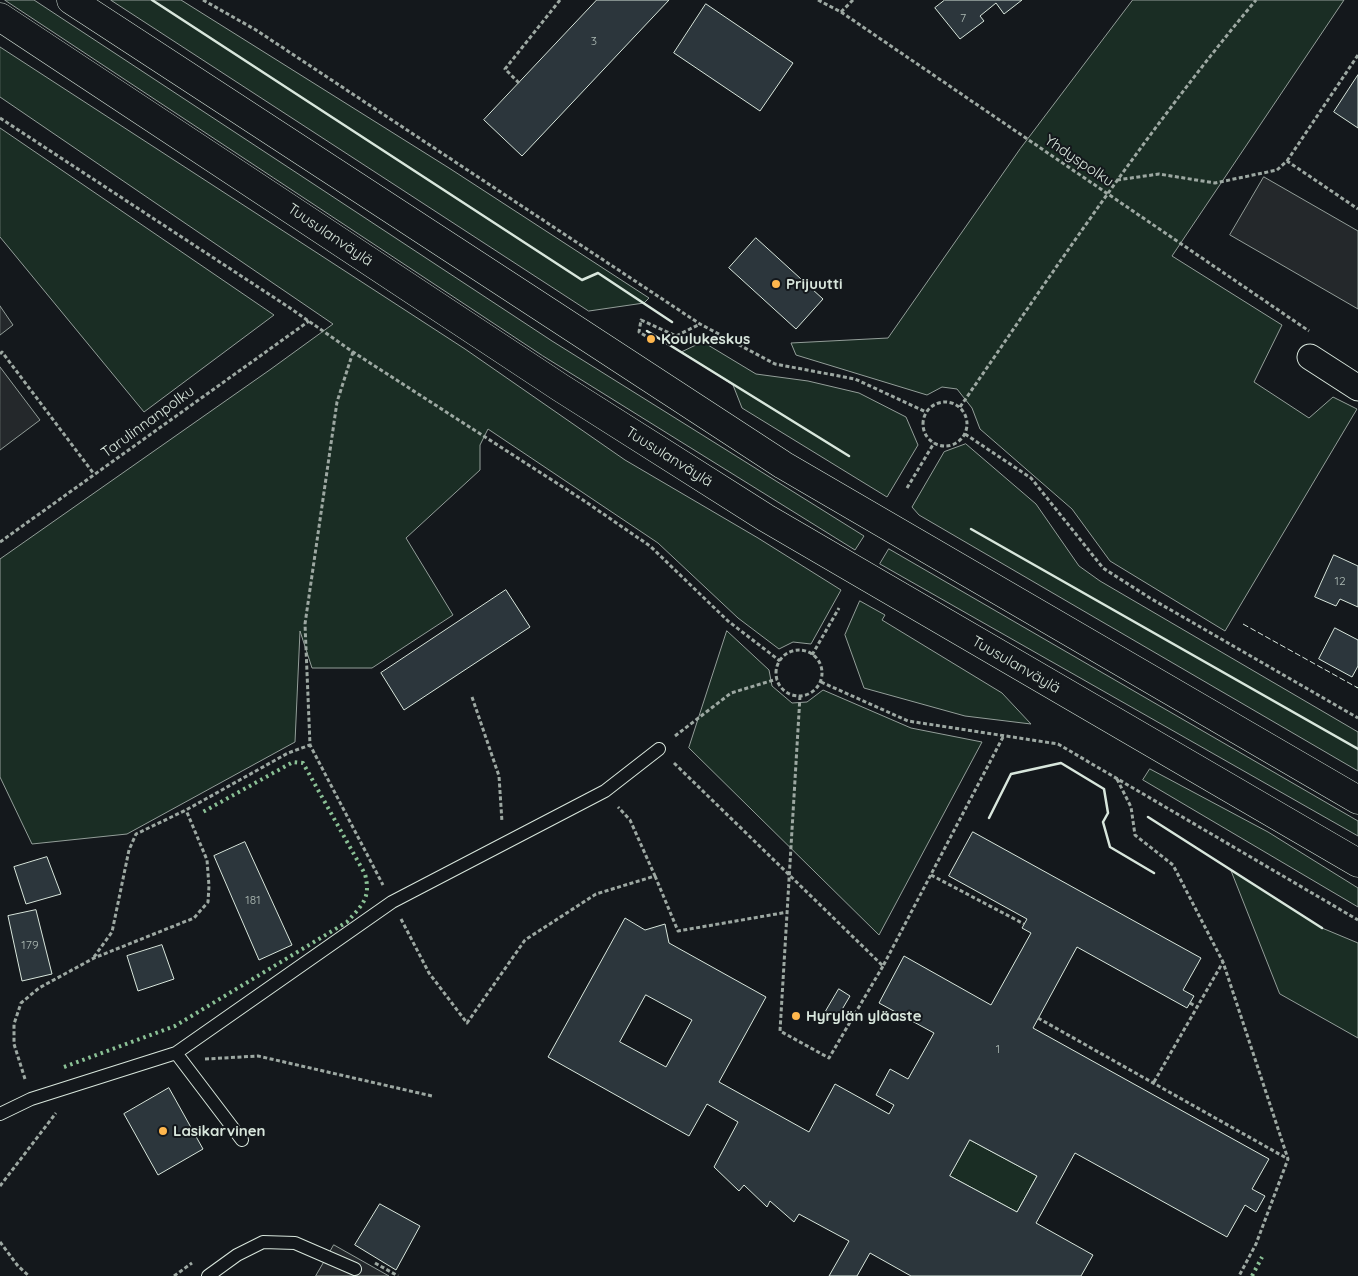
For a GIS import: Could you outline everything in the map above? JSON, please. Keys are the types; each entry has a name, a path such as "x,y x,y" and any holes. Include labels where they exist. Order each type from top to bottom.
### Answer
{"main road":[{"path":"71,0 783,465 1358,800"},
{"name":"Tuusulanväylä","path":"0,17 561,388 758,513 1358,863"}],"street":[{"path":"1310,357 1358,388"}],"lane":[{"path":"0,1114 31,1099 176,1053 392,902 605,791 659,749"},
{"path":"176,1053 242,1140"},
{"path":"208,1276 237,1255 263,1242 295,1243 355,1269"}],"path":[{"path":"203,0 256,30 700,324 775,364 855,379 926,412"},
{"path":"519,82 505,69 560,0"},
{"name":"Yhdyspolku","path":"818,0 841,12 1304,327"},
{"path":"841,12 854,0"},
{"path":"960,407 1117,180 1229,32 1256,0"},
{"path":"1117,180 1159,174 1215,182 1276,170 1287,161 1358,55"},
{"path":"0,118 309,321 353,352 583,500 650,546 728,621 780,661"},
{"path":"1287,161 1358,209"},
{"path":"651,339 639,332 641,320 676,336 700,324"},
{"name":"Tarulinnanpolku","path":"0,542 309,321"},
{"path":"0,354 2,352 94,474"},
{"path":"353,352 337,402 305,624 310,745 429,972 467,1023 525,940 596,894 655,876"},
{"path":"943,401 951,402 960,407 965,414 967,423 965,434 952,445 944,446 934,443 928,439 923,428 926,412 931,406 943,401"},
{"path":"965,434 1031,478 1103,568 1150,598 1358,718"},
{"path":"907,488 934,443"},
{"path":"812,655 839,608"},
{"path":"793,651 801,651 812,655 818,660 822,670 821,682 812,692 800,696 792,695 785,691 777,679 780,661 793,651"},
{"path":"777,679 731,693 659,749 883,966"},
{"path":"821,682 908,721 1058,744 1358,920"},
{"path":"800,696 780,1031 829,1058 883,966 1003,736"},
{"path":"472,697 499,776 502,823 497,848"},
{"path":"94,958 112,932 128,850 136,834 186,810 288,753 310,745"},
{"path":"1116,778 1132,807 1135,835 1173,865 1223,962 1288,1159 1256,1244 1239,1276"},
{"path":"605,791 630,820 678,931 788,912"},
{"path":"31,1099 14,1044 14,1024 21,1002 39,988 94,958 194,918 208,902 207,860 186,810"},
{"path":"931,875 1024,924"},
{"path":"1154,1082 1223,962"},
{"path":"1190,1003 1197,1007"},
{"path":"1038,1018 1288,1159"},
{"path":"176,1053 206,1059 258,1056 432,1096"},
{"path":"0,1186 78,1084"},
{"path":"0,1242 18,1266 29,1276"}],"green space":[{"path":"5,0 34,0 552,341 864,536 855,550 543,356"},
{"path":"111,0 181,0 449,168 649,298 644,303 589,311"},
{"path":"1133,0 1344,0 1172,256 1282,325 1254,382 1309,418 1333,397 1357,409 1225,631 1110,561 1072,509 980,429 972,408 957,389 942,387 927,395 796,355 791,343 888,338 1020,149"},
{"path":"0,47 465,349 625,460 758,538 841,590 811,644 793,642 779,649 738,618 658,543 488,429 480,445 480,470 406,538 453,615 372,668 312,668 300,631 295,742 127,834 32,844 0,777 0,559 333,324 0,97"},
{"path":"0,128 274,315 144,412 0,237"},
{"path":"703,342 756,374 808,381 859,393 906,417 918,445 887,497 742,408 733,385 682,352"},
{"path":"966,444 1036,504 1079,566 1100,581 1358,732 1358,771 919,515 912,507 944,452"},
{"path":"889,549 1358,821 1358,836 880,564"},
{"path":"860,601 885,615 882,620 1002,693 1031,724 965,716 864,688 845,635"},
{"path":"727,631 769,670 772,686 792,703 807,702 823,690 911,728 982,742 879,935 689,748"},
{"path":"1150,769 1268,832 1358,888 1358,907 1143,780"},
{"path":"1231,870 1322,928 1358,943 1358,1038 1280,994"},
{"path":"970,1140 1037,1176 1017,1212 950,1176"}],"shaded area":[{"path":"1264,177 1358,231 1358,309 1230,235"},
{"path":"0,306 13,325 0,335"},
{"path":"0,367 40,420 0,450"},
{"path":"334,1245 389,1276 316,1276"}],"building":[{"path":"597,0 669,0 522,156 484,120"},
{"path":"945,0 1022,0 1004,14 996,3 980,16 984,21 960,39 935,8"},
{"path":"706,4 793,63 760,111 674,53"},
{"path":"1358,75 1358,128 1334,112"},
{"name":"Prijuutti","path":"756,238 823,299 796,329 729,268"},
{"path":"1334,555 1358,566 1358,607 1340,599 1336,606 1315,597"},
{"path":"506,590 530,627 404,710 381,673"},
{"path":"1335,628 1358,640 1358,666 1352,677 1319,659"},
{"path":"973,832 1201,958 1183,990 1194,996 1187,1008 1077,947 1033,1028 1269,1159 1252,1189 1265,1196 1256,1212 1245,1205 1227,1237 1075,1153 1036,1223 1093,1255 1081,1276 911,1276 870,1253 857,1276 829,1276 849,1241 799,1214 794,1222 770,1201 767,1207 744,1185 739,1191 714,1167 738,1122 707,1104 689,1136 548,1057 625,918 645,930 665,924 669,943 766,997 719,1082 809,1132 835,1084 889,1114 894,1105 876,1095 890,1069 908,1079 934,1033 879,1003 904,956 991,1005 1031,933 1022,928 1027,919 949,876","holes":["646,995 692,1020 666,1067 620,1042","970,1140 1037,1176 1017,1212 950,1176"]},
{"path":"245,842 292,945 259,960 214,856"},
{"path":"47,857 61,894 26,904 14,867"},
{"path":"36,910 52,974 22,981 8,916"},
{"path":"162,945 174,979 138,991 127,956"},
{"path":"839,989 850,996 837,1018 826,1011"},
{"name":"Lasikarvinen","path":"169,1088 203,1149 158,1175 124,1114"},
{"path":"380,1204 420,1226 396,1270 355,1245"}],"hedge":[{"path":"64,1067 175,1026 347,922 364,900 367,889 365,874 303,763 293,762 201,813"},
{"path":"1252,1276 1262,1257"}],"fence":[{"path":"1243,624 1358,688"}],"wall":[{"path":"152,0 582,280 598,273 672,322"},
{"path":"647,331 849,456"},
{"path":"971,529 1358,749"},
{"path":"989,818 1011,774 1061,763 1104,789 1108,813 1103,822 1110,847 1154,873"},
{"path":"1148,817 1322,928"}],"place":[{"name":"Prijuutti","path":"776,284"},
{"name":"Koulukeskus","path":"651,339"},
{"name":"Hyrylän yläaste","path":"796,1016"},
{"name":"Lasikarvinen","path":"163,1131"}]}
